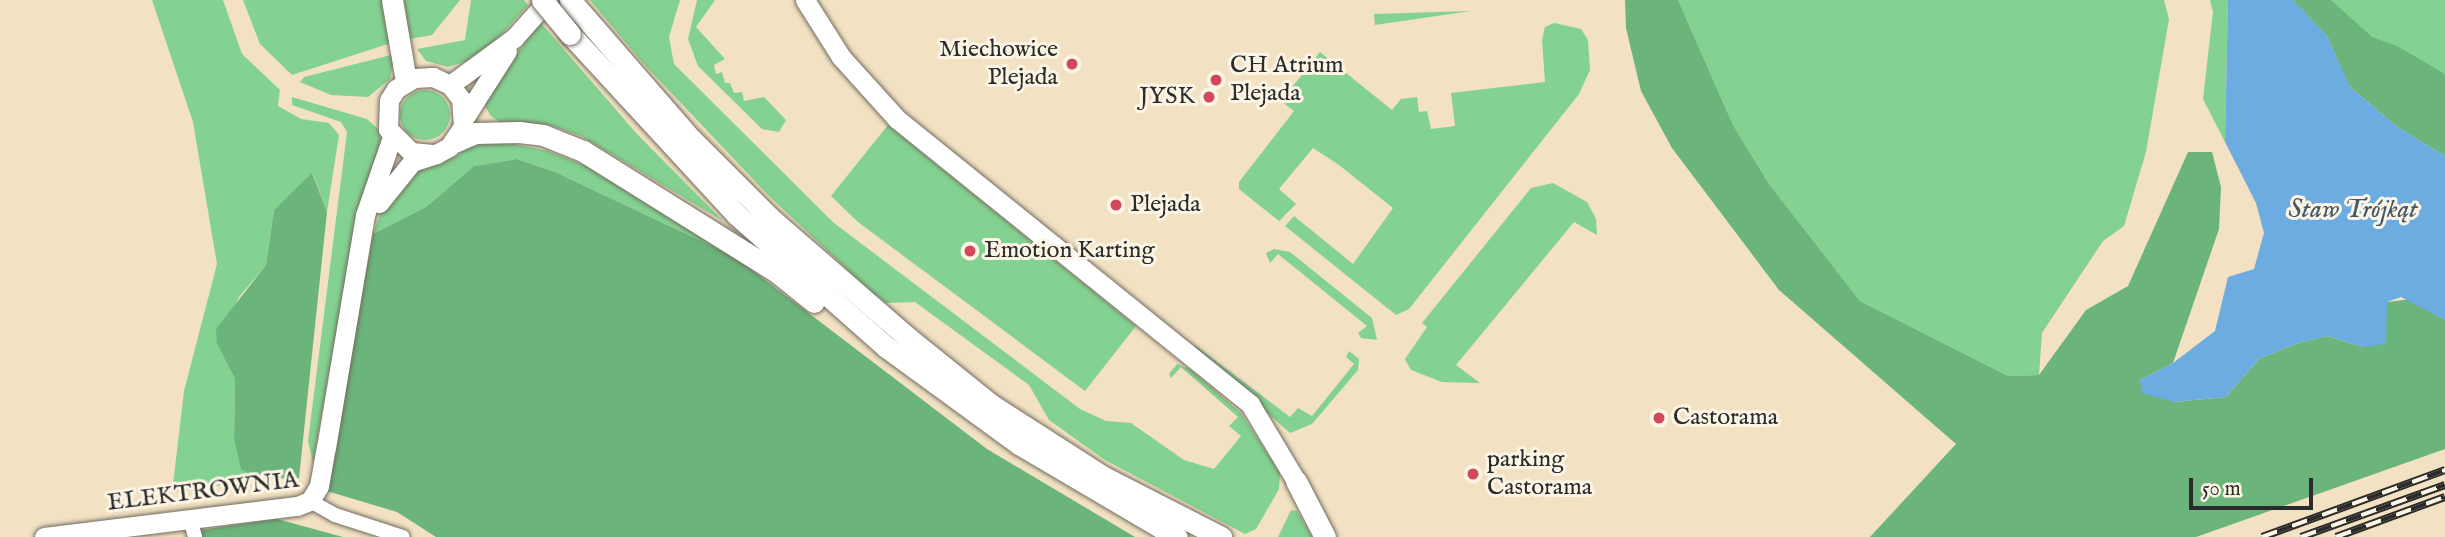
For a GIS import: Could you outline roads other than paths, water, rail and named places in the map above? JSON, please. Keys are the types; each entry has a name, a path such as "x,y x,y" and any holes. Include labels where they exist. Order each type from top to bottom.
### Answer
{"main road":[{"path":"393,0 406,81"},
{"path":"542,0 570,34 737,215 886,347 986,421"},
{"path":"570,0 691,139 769,217 908,337 990,404 1102,476 1221,537"},
{"path":"454,142 475,133 519,132 543,135 583,151 778,273 887,359 1095,492 1177,537"},
{"path":"1296,481 1325,537"}],"street":[{"path":"362,239 396,178 412,162 436,154 454,142 465,117 514,38 548,0"},
{"path":"805,0 841,57 897,119 1250,404 1267,426 1296,481"},
{"path":"450,85 514,38"},
{"path":"310,500 319,486 365,215 392,137 386,112 396,89 406,81 433,77 450,85 461,99 465,117"},
{"path":"392,137 411,152 436,154"},
{"name":"ELEKTROWNIA","path":"44,537 192,528 297,506 310,500 335,515 398,535"}],"water":[{"name":"Staw Trójkąt","path":"2228,0 2293,0 2327,36 2350,87 2396,126 2445,156 2445,320 2401,297 2387,302 2386,344 2362,347 2328,336 2298,343 2259,359 2226,397 2174,402 2142,393 2140,380 2173,363 2215,331 2228,277 2254,269 2264,233 2256,203 2225,142"}],"railway":[{"path":"2262,537 2445,470"},
{"path":"2301,537 2445,485"},
{"path":"2336,537 2445,497"}],"place":[{"name":"Miechowice Plejada","path":"1072,64"},
{"name":"CH Atrium Plejada","path":"1216,80"},
{"name":"JYSK","path":"1209,97"},
{"name":"Plejada","path":"1116,205"},
{"name":"Emotion Karting","path":"970,251"},
{"name":"Castorama","path":"1659,418"},
{"name":"parking Castorama","path":"1473,474"}]}
